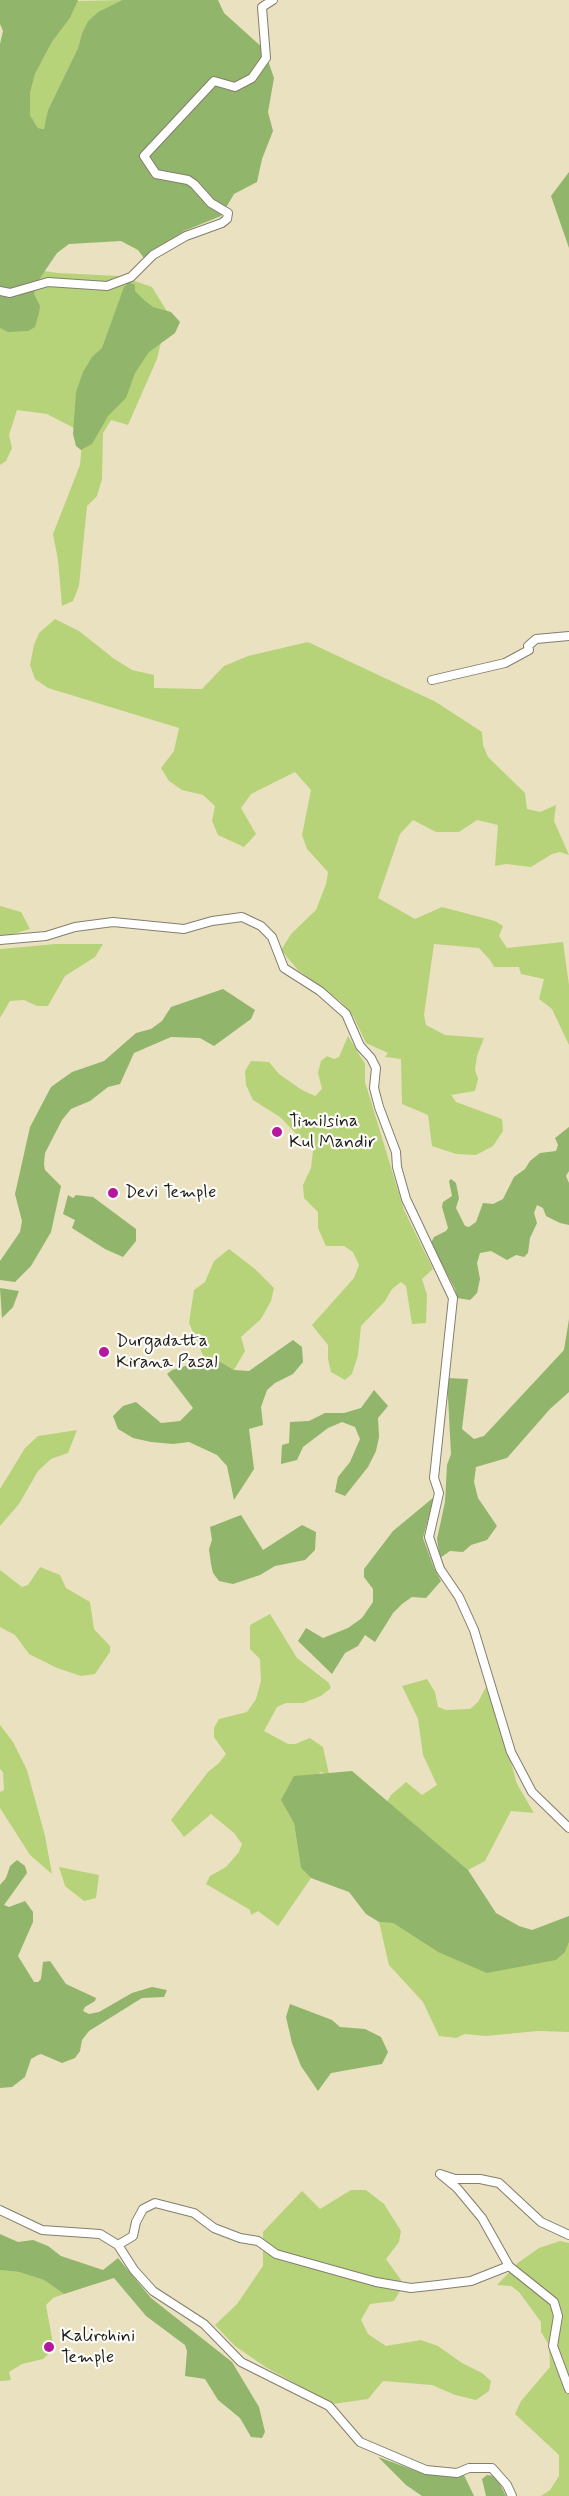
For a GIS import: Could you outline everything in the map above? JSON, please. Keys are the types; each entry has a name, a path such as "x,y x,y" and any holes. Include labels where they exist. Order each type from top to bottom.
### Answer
{"street":[{"path":"0,291 10,293 48,282 107,286 131,278 153,255 186,236 227,219 228,213 211,203 194,184 188,180 156,174 144,156 214,81 235,87 252,78 266,58 262,8 273,0"},
{"path":"432,680 505,663 529,650 528,646 536,639 569,636"},
{"path":"0,940 46,936 75,927 113,922 184,928 242,917 261,926 272,937 284,968 320,991 346,1014 360,1046 371,1058 375,1068 374,1088 396,1152 397,1167 406,1199 453,1298 434,1478 439,1493 429,1538 440,1569 459,1597 474,1630 511,1752 532,1792 569,1827"},
{"path":"569,2235 542,2222 499,2183 480,2179 454,2179 440,2174 457,2188 482,2218 509,2266 554,2302 558,2316 553,2346 569,2389"},
{"path":"118,2245 133,2236 136,2222 143,2209 155,2203 194,2213 214,2228 240,2238 258,2241 276,2254 376,2282 411,2288 438,2285 471,2281 509,2266"},
{"path":"0,2210 42,2230 100,2234 118,2245 134,2271 153,2290 204,2324 241,2362 329,2406 360,2442 426,2470 457,2473 469,2468 492,2468 507,2485 512,2496"}],"green space":[{"path":"0,0 78,0 70,18 52,42 35,74 30,93 30,115 38,128 44,129 48,110 78,48 88,21 98,12 122,0 218,0 224,13 264,49 274,78 268,112 273,131 262,159 257,182 234,194 221,216 184,231 152,261 146,261 138,250 121,241 69,244 57,253 38,281 34,294 40,306 39,313 35,327 28,331 8,332 0,328 0,44 3,31 0,24"},
{"path":"122,0 98,12 88,21 78,48 48,110 45,129 38,128 30,115 30,93 35,74 52,42 70,18 77,1"},
{"path":"569,172 569,248 551,196"},
{"path":"0,265 58,273 120,276 152,287 168,313 157,359 128,425 111,420 103,433 102,479 97,496 87,506 79,586 73,601 62,606 53,534 80,465 82,442 76,429 47,414 17,410 9,435 12,448 6,461 0,465"},
{"path":"129,282 135,285 135,291 144,300 153,307 171,312 180,322 175,333 149,352 135,373 126,398 108,416 92,444 81,450 76,446 73,434 76,392 83,372 92,357 102,348 124,287"},
{"path":"55,619 79,631 132,670 154,675 154,688 202,689 224,666 248,656 308,642 436,702 482,732 483,745 488,757 525,793 527,809 540,812 556,805 554,821 569,855 560,852 552,854 531,867 506,864 495,866 498,825 477,820 459,832 436,832 413,820 400,834 378,898 415,919 442,907 495,921 503,926 499,936 507,948 563,942 569,985 569,1045 552,1009 539,999 544,979 521,974 519,967 494,967 479,948 434,944 424,1015 426,1025 445,1035 484,1038 477,1056 475,1070 478,1079 475,1091 451,1095 456,1102 502,1119 503,1131 493,1146 476,1155 456,1154 432,1146 428,1115 402,1104 401,1059 385,1057 388,1053 366,1043 353,1016 341,1002 298,970 281,950 291,934 316,910 326,884 328,872 307,849 302,835 311,790 295,772 251,794 241,808 256,834 244,847 218,835 212,821 215,806 203,795 182,790 169,781 161,768 174,751 179,728 48,688 35,679 30,665 34,645 39,633"},
{"path":"0,906 21,912 30,929 0,938"},
{"path":"56,944 103,944 95,957 65,976 48,1006 37,1006 24,1000 10,1001 0,1018 0,949"},
{"path":"223,989 255,1010 251,1019 214,1046 200,1038 171,1037 134,1053 120,1084 108,1087 90,1101 71,1109 62,1120 45,1153 45,1170 61,1186 51,1232 31,1266 15,1282 0,1280 0,1261 20,1232 22,1221 15,1194 30,1127 51,1087 72,1072 104,1061 136,1033 151,1029 162,1021 171,1007"},
{"path":"348,1036 365,1064 365,1082 404,1210 433,1269 422,1279 427,1295 426,1323 412,1324 406,1286 401,1282 392,1289 385,1301 361,1326 358,1355 352,1374 345,1380 331,1372 328,1345 312,1325 354,1278 359,1265 353,1252 344,1246 326,1246 318,1228 318,1212 304,1198 303,1185 311,1168 313,1151 280,1117 253,1100 246,1085 245,1071 251,1061 269,1062 279,1074 315,1096 322,1089 318,1073 321,1061 327,1056 334,1059 339,1057"},
{"path":"569,1127 569,1171 566,1176 569,1183 569,1225 546,1216 543,1208 537,1205 534,1213 537,1223 530,1238 528,1253 524,1257 516,1255 507,1260 491,1251 480,1253 477,1263 480,1279 477,1293 470,1300 457,1298 455,1289 431,1243 434,1237 448,1228 442,1207 443,1202 452,1196 449,1181 451,1179 456,1183 459,1198 456,1208 465,1226 469,1227 476,1222 483,1203 493,1204 503,1199 514,1177 525,1169 530,1161 540,1153 556,1151 558,1145 555,1138"},
{"path":"68,1195 73,1198 76,1195 93,1197 136,1229 136,1241 123,1257 105,1249 72,1228 75,1220 63,1214"},
{"path":"229,1249 255,1269 274,1288 271,1301 261,1319 241,1337 245,1351 234,1370 217,1360 205,1360 189,1323 194,1290 205,1282 214,1261"},
{"path":"0,1288 19,1291 13,1307 2,1318"},
{"path":"569,1319 569,1392 550,1409 507,1458 476,1467 474,1482 478,1498 497,1526 487,1540 471,1545 463,1552 450,1551 440,1558 437,1539 445,1502 447,1465 451,1454 447,1378 468,1379 462,1429 474,1439 484,1436 564,1350"},
{"path":"293,1340 302,1347 303,1362 293,1374 267,1390 261,1407 263,1425 249,1429 254,1469 234,1500 227,1466 217,1455 189,1442 173,1444 151,1442 133,1438 118,1429 113,1416 123,1406 136,1402 161,1423 180,1421 193,1408 167,1374 172,1370 205,1360 217,1360 234,1370 249,1371"},
{"path":"374,1390 388,1406 378,1418 379,1437 376,1451 368,1467 345,1496 335,1492 338,1477 350,1462 360,1439 355,1427 342,1422 328,1428 303,1447 297,1460 281,1464 282,1445 289,1443 290,1422 309,1421 325,1413 344,1413 361,1408"},
{"path":"77,1430 68,1453 51,1459 38,1471 19,1504 0,1526 0,1489 25,1448 38,1436"},
{"path":"434,1497 423,1538 441,1581 426,1598 412,1597 402,1604 393,1613 375,1642 365,1635 358,1646 345,1653 332,1674 298,1641 306,1628 323,1638 348,1628 362,1618 373,1602 373,1589 364,1577 364,1569 393,1531"},
{"path":"241,1515 263,1550 302,1525 316,1532 315,1550 305,1560 275,1566 260,1575 233,1584 219,1581 213,1573 211,1564 210,1527"},
{"path":"40,1567 60,1575 66,1588 90,1602 94,1629 110,1646 110,1652 95,1674 81,1676 57,1668 29,1654 15,1635 0,1627 0,1570 22,1587 28,1585"},
{"path":"270,1614 297,1658 329,1683 331,1688 321,1696 303,1703 286,1703 277,1707 264,1731 288,1744 295,1744 310,1738 323,1747 329,1774 320,1772 294,1823 301,1868 311,1878 278,1926 258,1911 251,1915 250,1910 206,1884 210,1876 226,1867 239,1852 242,1844 234,1833 211,1814 184,1837 171,1820 208,1772 226,1754 214,1737 214,1728 219,1719 247,1712 256,1699 261,1681 260,1659 250,1649 250,1625"},
{"path":"427,1679 435,1692 438,1707 446,1710 470,1709 478,1702 486,1687 501,1727 517,1784 534,1813 511,1811 485,1861 468,1870 387,1802 391,1795 406,1782 422,1795 437,1785 423,1755 418,1719 402,1686"},
{"path":"0,1725 13,1742 27,1770 45,1836 52,1874 30,1855 0,1808 0,1792 4,1790 3,1772 0,1769"},
{"path":"352,1771 468,1870 496,1913 519,1926 532,1930 569,1916 569,1942 565,1952 556,1960 487,1973 438,1952 393,1923 379,1922 366,1914 349,1892 311,1878 301,1868 294,1823 281,1800 294,1776"},
{"path":"17,1860 25,1866 27,1873 4,1905 9,1907 25,1901 33,1912 33,1922 18,1956 34,1982 41,1979 43,1962 50,1961 66,1984 96,1998 83,2011 89,2014 99,2012 132,1993 152,1987 167,1990 164,1997 142,1998 89,2031 82,2040 80,2051 75,2058 62,2063 41,2054 38,2055 31,2059 25,2077 12,2087 0,2088 0,1885 6,1878 10,1866"},
{"path":"59,1867 99,1875 96,1898 84,1901 65,1886"},
{"path":"379,1922 393,1923 438,1952 565,1952 569,1942 569,2032 538,2031 486,2036 465,2034 456,2038 439,2036 423,2002 389,1965"},
{"path":"290,2004 332,2020 340,2027 365,2029 381,2037 388,2052 382,2064 331,2073 318,2091 301,2066 292,2043 286,2017"},
{"path":"351,2190 366,2190 384,2204 401,2231 399,2242 386,2259 401,2280 400,2291 394,2301 370,2304 361,2320 368,2334 386,2346 421,2340 438,2346 491,2381 489,2391 476,2400 455,2395 432,2385 383,2381 368,2399 333,2404 267,2368 235,2346 215,2325 237,2304 263,2266 263,2232 302,2191 320,2209"},
{"path":"0,2234 18,2242 33,2240 48,2246 61,2256 103,2270 118,2258 151,2298 232,2362 259,2407 265,2432 262,2438 251,2437 240,2418 218,2400 205,2379 185,2376 187,2351 185,2345 146,2316 114,2278 64,2294 44,2280 19,2272 0,2270"},
{"path":"560,2241 569,2243 569,2496 541,2496 550,2490 559,2476 559,2455 515,2414 521,2401 550,2367 549,2345 541,2332 541,2322 519,2292 511,2286 497,2285 519,2262 539,2248"},
{"path":"0,2270 19,2272 44,2280 64,2294 53,2298 46,2305 54,2349 43,2359 22,2364 9,2372 11,2380 4,2381 0,2381"},
{"path":"378,2457 425,2474 464,2475 474,2496 422,2496 406,2485"},
{"path":"487,2475 496,2476 506,2496 486,2496 482,2479"}],"place":[{"name":"Timilsina Kul Mandir","path":"277,1132"},
{"name":"Devi Temple","path":"113,1193"},
{"name":"Durgadatta Kirana Pasal","path":"104,1352"},
{"name":"Kalirohini Temple","path":"49,2347"}]}
